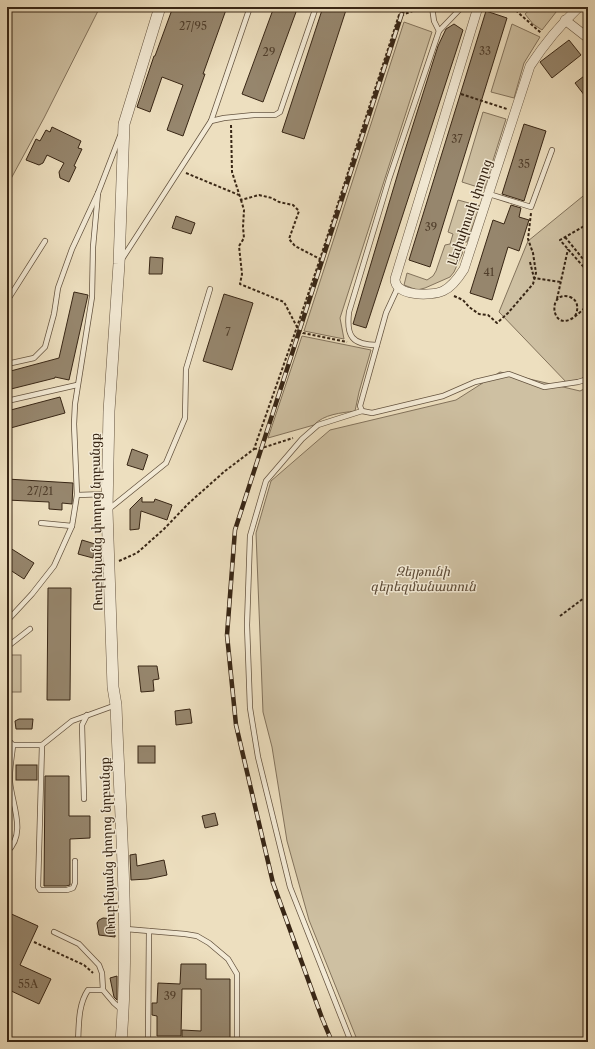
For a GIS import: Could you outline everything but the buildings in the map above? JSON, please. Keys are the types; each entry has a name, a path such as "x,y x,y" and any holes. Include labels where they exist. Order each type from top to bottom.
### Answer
{"street":[{"name":"Ռուբինյանց փողոց նրբանցք","path":"121,1042 124,1011 125,929 116,705 113,687 108,510 109,411 119,264 124,124 160,7"},
{"path":"444,291 432,294 411,293 398,286 395,283 395,279 478,7"},
{"name":"Լեփսիուսի փողոց","path":"444,291 458,279 464,269 530,66 546,41 579,7"},
{"path":"565,20 588,38"}],"lane":[{"path":"119,264 211,121 250,7"},
{"path":"211,121 231,117 275,115 280,112 316,7"},
{"path":"432,7 434,21 439,31"},
{"path":"377,345 355,341 350,336 348,324 349,312 389,179 439,31 462,7"},
{"path":"7,364 34,358 45,347 54,314 58,288 72,249 98,193 124,124"},
{"path":"489,194 531,207 552,150"},
{"path":"7,621 32,594 54,566 72,526 77,495 74,424 77,385 92,297 93,247 98,193"},
{"path":"7,301 44,241"},
{"path":"362,411 360,406 386,313 398,286"},
{"path":"108,510 166,463 185,418 186,369 210,289"},
{"path":"351,1042 290,887 258,757 250,708 247,625 250,536 266,481 302,439 318,425 362,411 372,413 442,396 476,382 509,374 544,388 588,379"},
{"path":"7,401 77,385"},
{"path":"77,495 108,494"},
{"path":"41,522 72,526"},
{"path":"7,647 30,629"},
{"path":"7,739 13,745 42,745 72,721 116,705"},
{"path":"84,798 82,725 87,715"},
{"path":"7,852 12,847 16,838 17,827 10,781 13,745"},
{"path":"42,745 38,887 40,890 67,890 73,888 75,883 75,860"},
{"path":"125,929 197,936 209,942 228,958 237,974 237,1042"},
{"path":"148,1042 149,931"},
{"path":"54,932 78,944 99,965 102,973 103,990 114,1003 124,1011"},
{"path":"78,1042 81,1005 84,996 88,990 103,990"}],"path":[{"path":"254,449 320,259 399,15 423,7"},
{"path":"512,7 541,33"},
{"path":"452,91 509,110"},
{"path":"231,117 232,172 244,210 244,238 239,246 242,274 240,284 284,302 297,327 303,333 350,343 355,341"},
{"path":"179,170 239,195"},
{"path":"241,200 259,195 272,198 279,202 294,205 299,210 289,239 295,246 320,259"},
{"path":"444,291 463,300 469,307 479,314 488,316 497,323 508,313 533,284 536,273 533,253 528,239 531,207"},
{"path":"588,234 588,225 560,240 588,272"},
{"path":"564,237 588,265"},
{"path":"568,249 557,300 553,307 555,314 561,320 569,320 588,305"},
{"path":"530,262 534,278"},
{"path":"534,278 561,282"},
{"path":"557,300 563,296 573,299 578,309 575,316"},
{"path":"110,565 137,553 225,471 254,449 262,448 290,438 302,439"},
{"path":"560,616 588,595"},
{"path":"34,942 84,965"}],"green space":[{"path":"7,7 100,7 44,118 7,186"},
{"path":"533,7 560,7 542,30 533,24 525,14"},
{"path":"404,22 432,32 340,318 344,339 304,331"},
{"path":"512,24 540,37 524,63 514,98 491,92"},
{"path":"483,112 506,119 484,189 462,182"},
{"path":"588,192 588,375 569,385 499,312 528,241"},
{"path":"458,200 480,206 467,242 462,242 460,251 463,252 454,272 450,277 425,288 417,290 404,285 407,273 427,280 433,276 445,245 450,244 453,234 448,232"},
{"path":"302,336 371,350 355,411 328,416 318,421 314,425 268,438"},
{"name":"Զեյթունի գերեզմանատուն","path":"500,372 580,391 588,387 588,1042 358,1042 309,920 287,841 272,747 263,712 256,533 271,481 330,430 456,400"},
{"path":"7,655 21,655 21,692 7,692"}],"railway":[{"path":"332,1042 273,883 236,725 227,635 235,530 404,7"}]}
